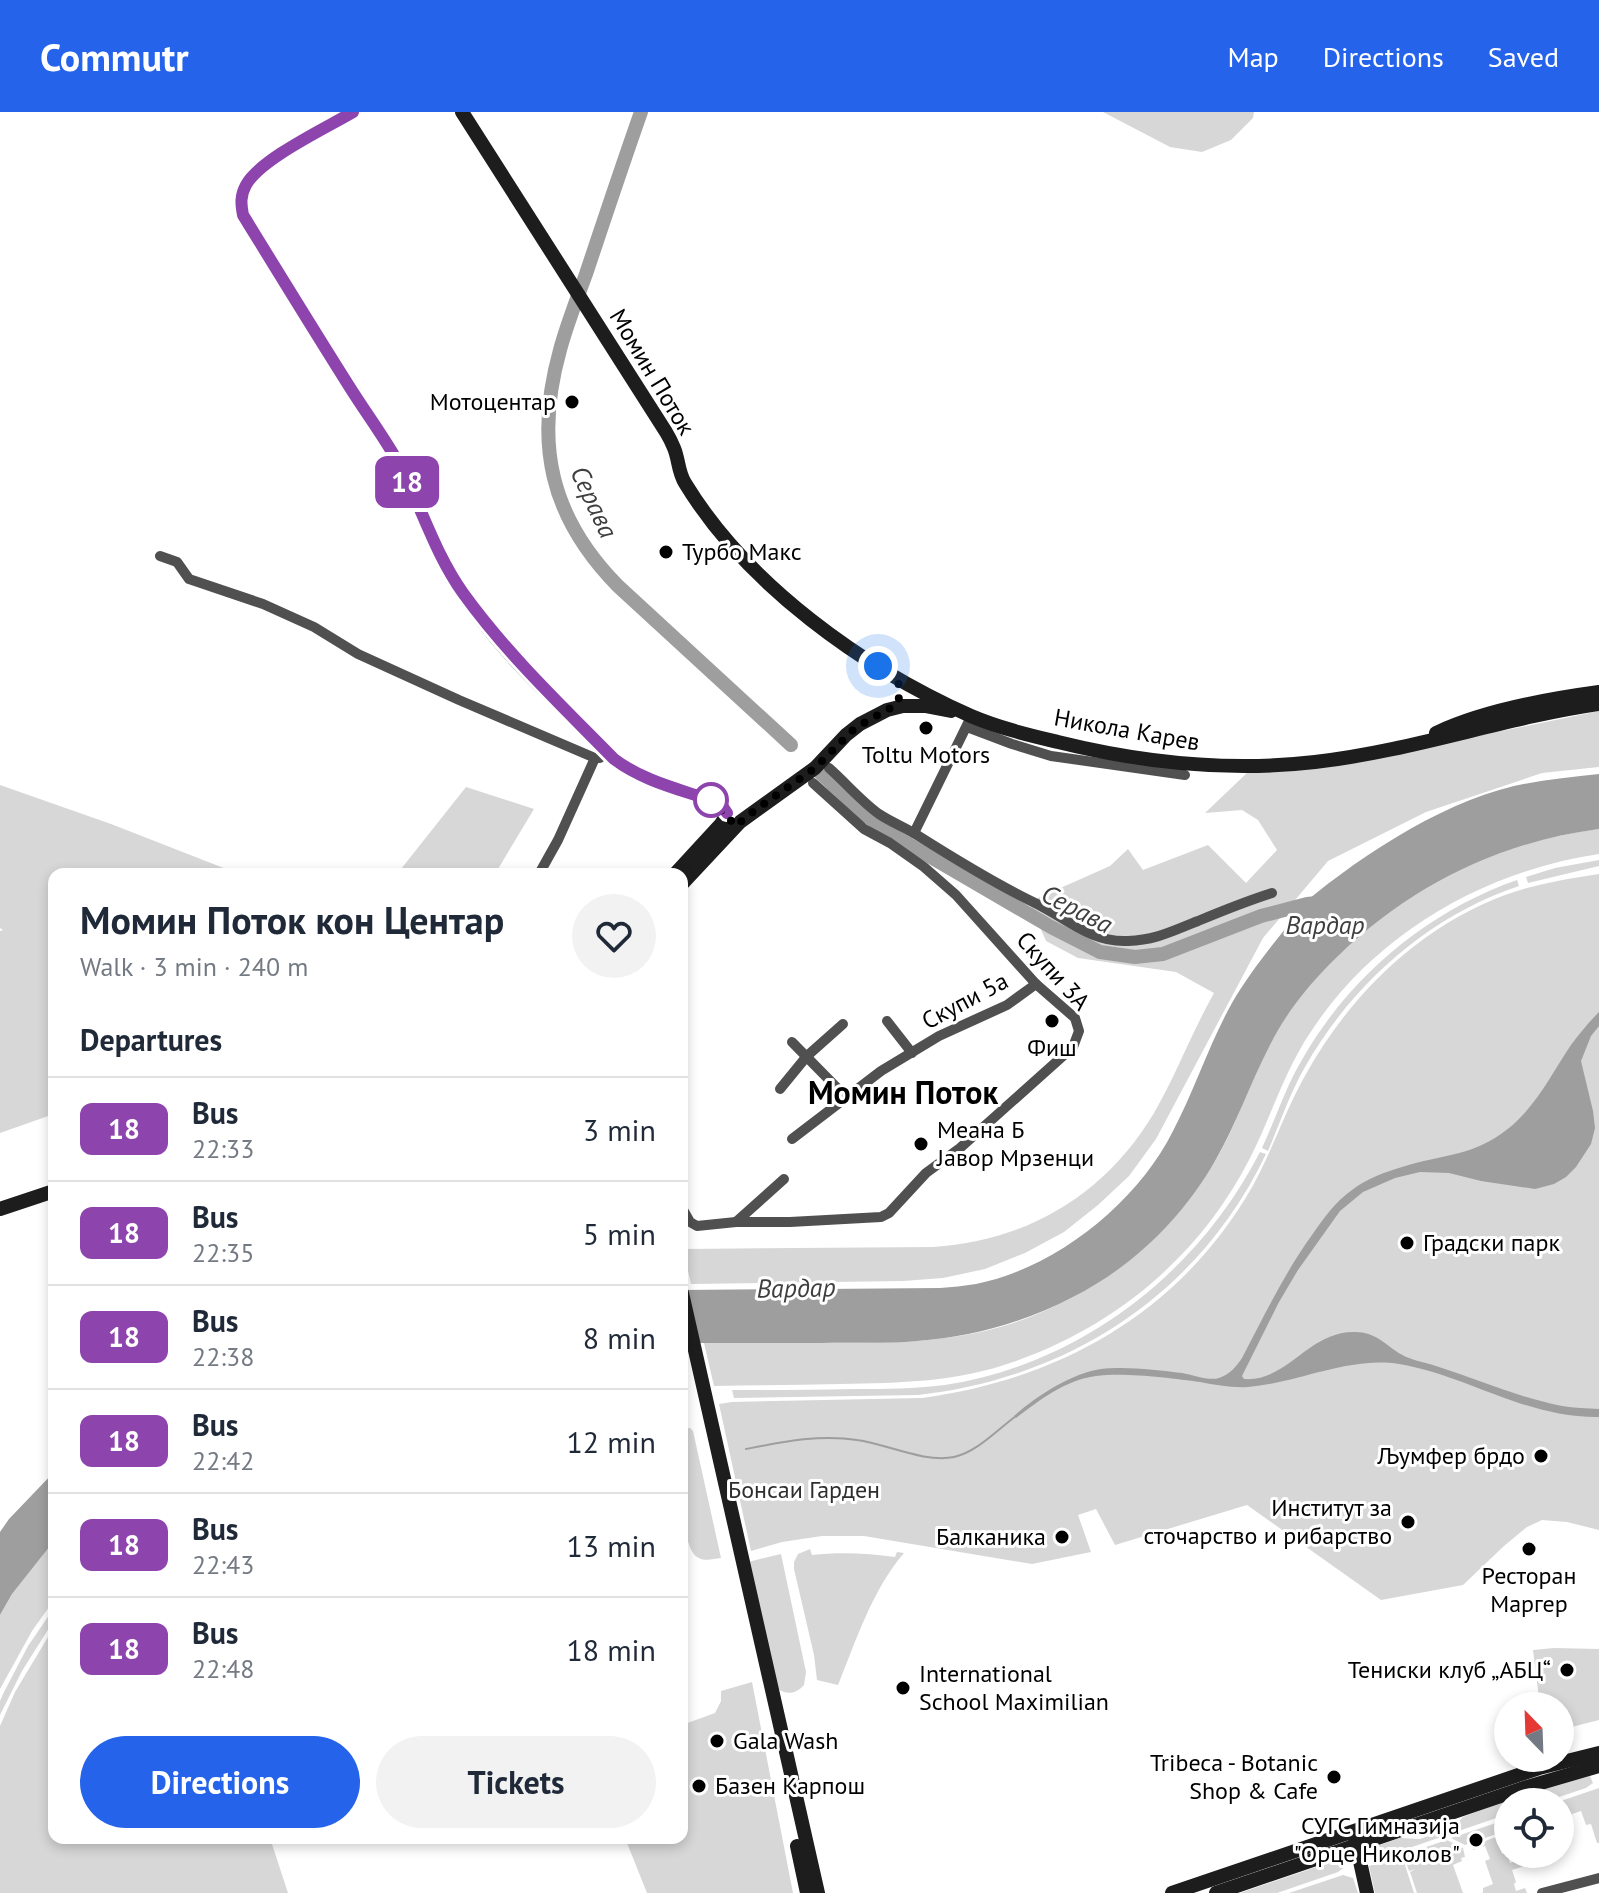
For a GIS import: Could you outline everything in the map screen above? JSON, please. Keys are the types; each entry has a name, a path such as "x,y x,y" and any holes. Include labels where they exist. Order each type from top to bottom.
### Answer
{"street":[{"path":"353,112 255,172 242,195 243,215 383,437 455,582 501,644 614,759 645,777 720,804 727,813 721,824 681,868"},
{"name":"Момин Поток","path":"462,112 666,432 683,480 708,517 754,569 786,598 878,666"},
{"path":"160,556 177,562 189,579 263,604 314,627 358,654 459,700 595,758 614,759"},
{"name":"Никола Карев","path":"878,666 969,721 1145,760 1234,767 1292,765 1382,751 1599,704"},
{"path":"688,878 740,822 806,780 828,763 851,730 898,701 900,689 897,678"},
{"name":"Никола Карев","path":"1382,751 1423,739 1464,721 1599,692"},
{"path":"887,710 915,705 934,707 1012,744 1051,756 1185,775"},
{"path":"914,833 969,721"},
{"path":"542,868 595,758"},
{"path":"828,763 878,813 980,875 1036,903 1085,933 1112,941 1156,939 1240,903 1272,893"},
{"name":"Скупи 3А","path":"688,1218 697,1226 881,1217 889,1213 926,1173 960,1148 1073,1047 1079,1031 1075,1018 1036,984 940,879 890,843 864,829 806,780"},
{"name":"Скупи 5а","path":"792,1139 881,1071 939,1036 1007,1005 1036,984"},
{"name":"Скупи 5а","path":"887,1021 912,1053"},
{"path":"780,1089 807,1056 843,1024"},
{"path":"792,1042 847,1098"},
{"path":"736,1222 784,1179"},
{"path":"0,1209 48,1193"},
{"path":"688,1325 732,1536 818,1893"},
{"path":"688,1350 702,1400"},
{"path":"742,1578 807,1893"},
{"path":"1216,1893 1539,1768 1599,1753"},
{"path":"1172,1893 1599,1766"},
{"path":"1355,1838 1367,1893"},
{"path":"1542,1893 1599,1878"}],"green space":[{"path":"1103,112 1254,112 1253,118 1231,140 1202,152 1170,147"},
{"path":"1599,711 1599,767 1542,773 1426,812 1328,861 1263,938 1156,1139 1129,1176 1064,1232 1025,1253 985,1269 943,1278 691,1284 688,1249 933,1247 967,1243 1031,1224 1087,1190 1112,1168 1154,1113 1214,993 1176,972 1078,958 1046,941 1029,902 1110,866 1128,849 1143,870 1208,845 1246,883 1277,850 1258,820 1242,810 1205,813 1249,771 1365,759"},
{"path":"0,785 224,868 48,868 48,1116 0,1133 0,931 3,930 0,928"},
{"path":"466,787 534,809 499,868 402,868"},
{"path":"1599,829 1599,854 1514,875 1474,892 1399,937 1366,966 1336,998 1310,1033 1285,1079 1250,1158 1207,1226 1180,1256 1120,1308 1050,1347 971,1374 885,1383 714,1386 704,1343 875,1343 949,1337 1022,1320 1087,1289 1144,1248 1191,1197 1229,1135 1280,1026 1308,987 1341,951 1418,892 1461,869 1506,851"},
{"path":"1599,860 1599,866 1528,883 1526,877 1555,868"},
{"name":"Градски парк","path":"1599,874 1599,1530 1542,1520 1527,1527 1463,1585 1381,1600 1247,1505 1115,1545 1096,1509 1078,1515 1091,1552 1032,1564 864,1536 822,1536 751,1551 719,1404 922,1398 1019,1376 1107,1336 1146,1309 1183,1277 1216,1240 1254,1184 1298,1089 1324,1045 1366,991 1390,967 1444,925 1505,895"},
{"path":"1517,880 1519,886 1454,915 1424,935 1370,981 1324,1037 1295,1087 1268,1151 1262,1148 1303,1058 1322,1028 1368,974 1394,950 1453,909"},
{"path":"1260,1152 1266,1154 1238,1204 1205,1248 1167,1287 1124,1321 1077,1348 1027,1370 974,1386 918,1395 734,1398 732,1390 888,1389 945,1385 995,1374 1043,1357 1088,1334 1130,1306 1169,1273 1204,1236 1234,1196"},
{"path":"688,1428 693,1431 721,1558 700,1559 688,1540"},
{"path":"48,1549 48,1608 0,1689 0,1615 12,1594"},
{"path":"810,1549 812,1555 854,1553 895,1557 897,1552 904,1553 874,1599 838,1685 817,1680 794,1569 798,1554"},
{"path":"781,1554 806,1672 804,1685 791,1693 778,1689 748,1562"},
{"path":"48,1617 48,1630 0,1715 0,1701 28,1646"},
{"path":"48,1637 48,1844 272,1844 288,1893 0,1893 0,1726 15,1692"},
{"name":"Тениски клуб „АБЦ“","path":"1599,1649 1599,1720 1574,1726 1574,1692 1538,1692 1533,1650"},
{"path":"752,1682 793,1893 647,1893 627,1844 688,1844 688,1723 715,1713 721,1701 721,1691"},
{"path":"1590,1776 1593,1783 1574,1792 1574,1788 1549,1788"},
{"path":"1599,1788 1599,1843 1591,1824 1586,1825 1581,1811 1574,1813 1574,1797"},
{"path":"1494,1805 1494,1819 1380,1858 1370,1855 1380,1845 1400,1838 1420,1839 1454,1827 1463,1817"},
{"path":"1494,1824 1494,1835 1465,1845 1451,1838"},
{"path":"1494,1838 1494,1868 1518,1868 1512,1870 1516,1891 1525,1888 1527,1893 1483,1893 1483,1888 1493,1884 1485,1861 1490,1859 1485,1846 1473,1850 1472,1846"},
{"path":"1447,1840 1463,1848 1465,1857 1453,1865 1463,1893 1417,1893 1410,1872 1415,1869 1409,1871 1405,1859 1414,1893 1375,1893 1369,1866"},
{"path":"1334,1861 1343,1862 1346,1866 1338,1872 1277,1893 1240,1893"},
{"path":"1343,1875 1353,1878 1358,1893 1289,1893"}],"water":[{"name":"Вардар","path":"1599,774 1599,829 1526,844 1491,856 1426,888 1366,931 1328,966 1283,1022 1223,1147 1187,1202 1154,1240 1095,1285 1017,1321 938,1339 881,1343 688,1343 688,1290 962,1286 1006,1276 1064,1248 1116,1207 1157,1158 1181,1115 1232,1003 1289,924 1292,913 1368,855 1425,821 1484,795 1546,780"},
{"path":"1599,1012 1599,1026 1591,1036 1581,1061 1595,1128 1591,1144 1576,1167 1554,1184 1535,1189 1449,1173 1420,1172 1395,1178 1363,1192 1340,1211 1298,1270 1242,1376 1244,1379 1259,1378 1273,1373 1324,1339 1339,1334 1364,1333 1412,1359 1546,1403 1599,1409 1599,1417 1546,1411 1425,1370 1380,1363 1342,1367 1248,1387 1148,1376 1096,1376 1063,1386 1016,1418 1014,1416 1054,1387 1090,1371 1120,1368 1152,1370 1211,1379 1226,1375 1242,1358 1302,1250 1340,1200 1376,1176 1470,1150 1509,1128 1536,1099 1571,1045"},
{"path":"48,1478 48,1549 12,1594 0,1615 0,1532"}],"waterway":[{"name":"Серава","path":"641,112 560,350 549,416 549,447 554,477 563,506 595,560 618,586 791,745"},
{"name":"Серава","path":"815,768 863,813 893,835 1100,952 1135,957 1163,954 1261,916 1317,903"},
{"path":"746,1449 801,1440 843,1438 930,1457 954,1457 979,1446 1016,1416"}],"bus line":[{"name":"18","path":"353,112 255,172 242,195 243,215 383,437 455,582 501,644 614,759 645,777 713,801 727,813"}],"place":[{"name":"Мотоцентар","path":"572,402"},
{"name":"Турбо Макс","path":"666,552"},
{"name":"Toltu Motors","path":"926,728"},
{"name":"Фиш","path":"1052,1021"},
{"name":"Меана Б Јавор Мрзенци","path":"921,1144"},
{"name":"Градски парк","path":"1407,1243"},
{"name":"Љумфер брдо","path":"1541,1456"},
{"name":"Институт за сточарство и рибарство","path":"1408,1522"},
{"name":"Балканика","path":"1062,1537"},
{"name":"Ресторан Маргер","path":"1529,1549"},
{"name":"Тениски клуб „АБЦ“","path":"1567,1670"},
{"name":"International School Maximilian","path":"903,1688"},
{"name":"Gala Wash","path":"717,1741"},
{"name":"Tribeca - Botanic Shop & Cafe","path":"1334,1777"},
{"name":"Базен Карпош","path":"699,1786"},
{"name":"СУГС Гимназија \"Орце Николов\"","path":"1476,1840"}],"district":[{"name":"Момин Поток","path":"903,1093"}],"route":[{"path":"711,800 736,826 815,768 864,721 894,706 900,689 897,678 878,666"}],"park label":[{"name":"Бонсаи Гарден","path":"804,1490"}]}
